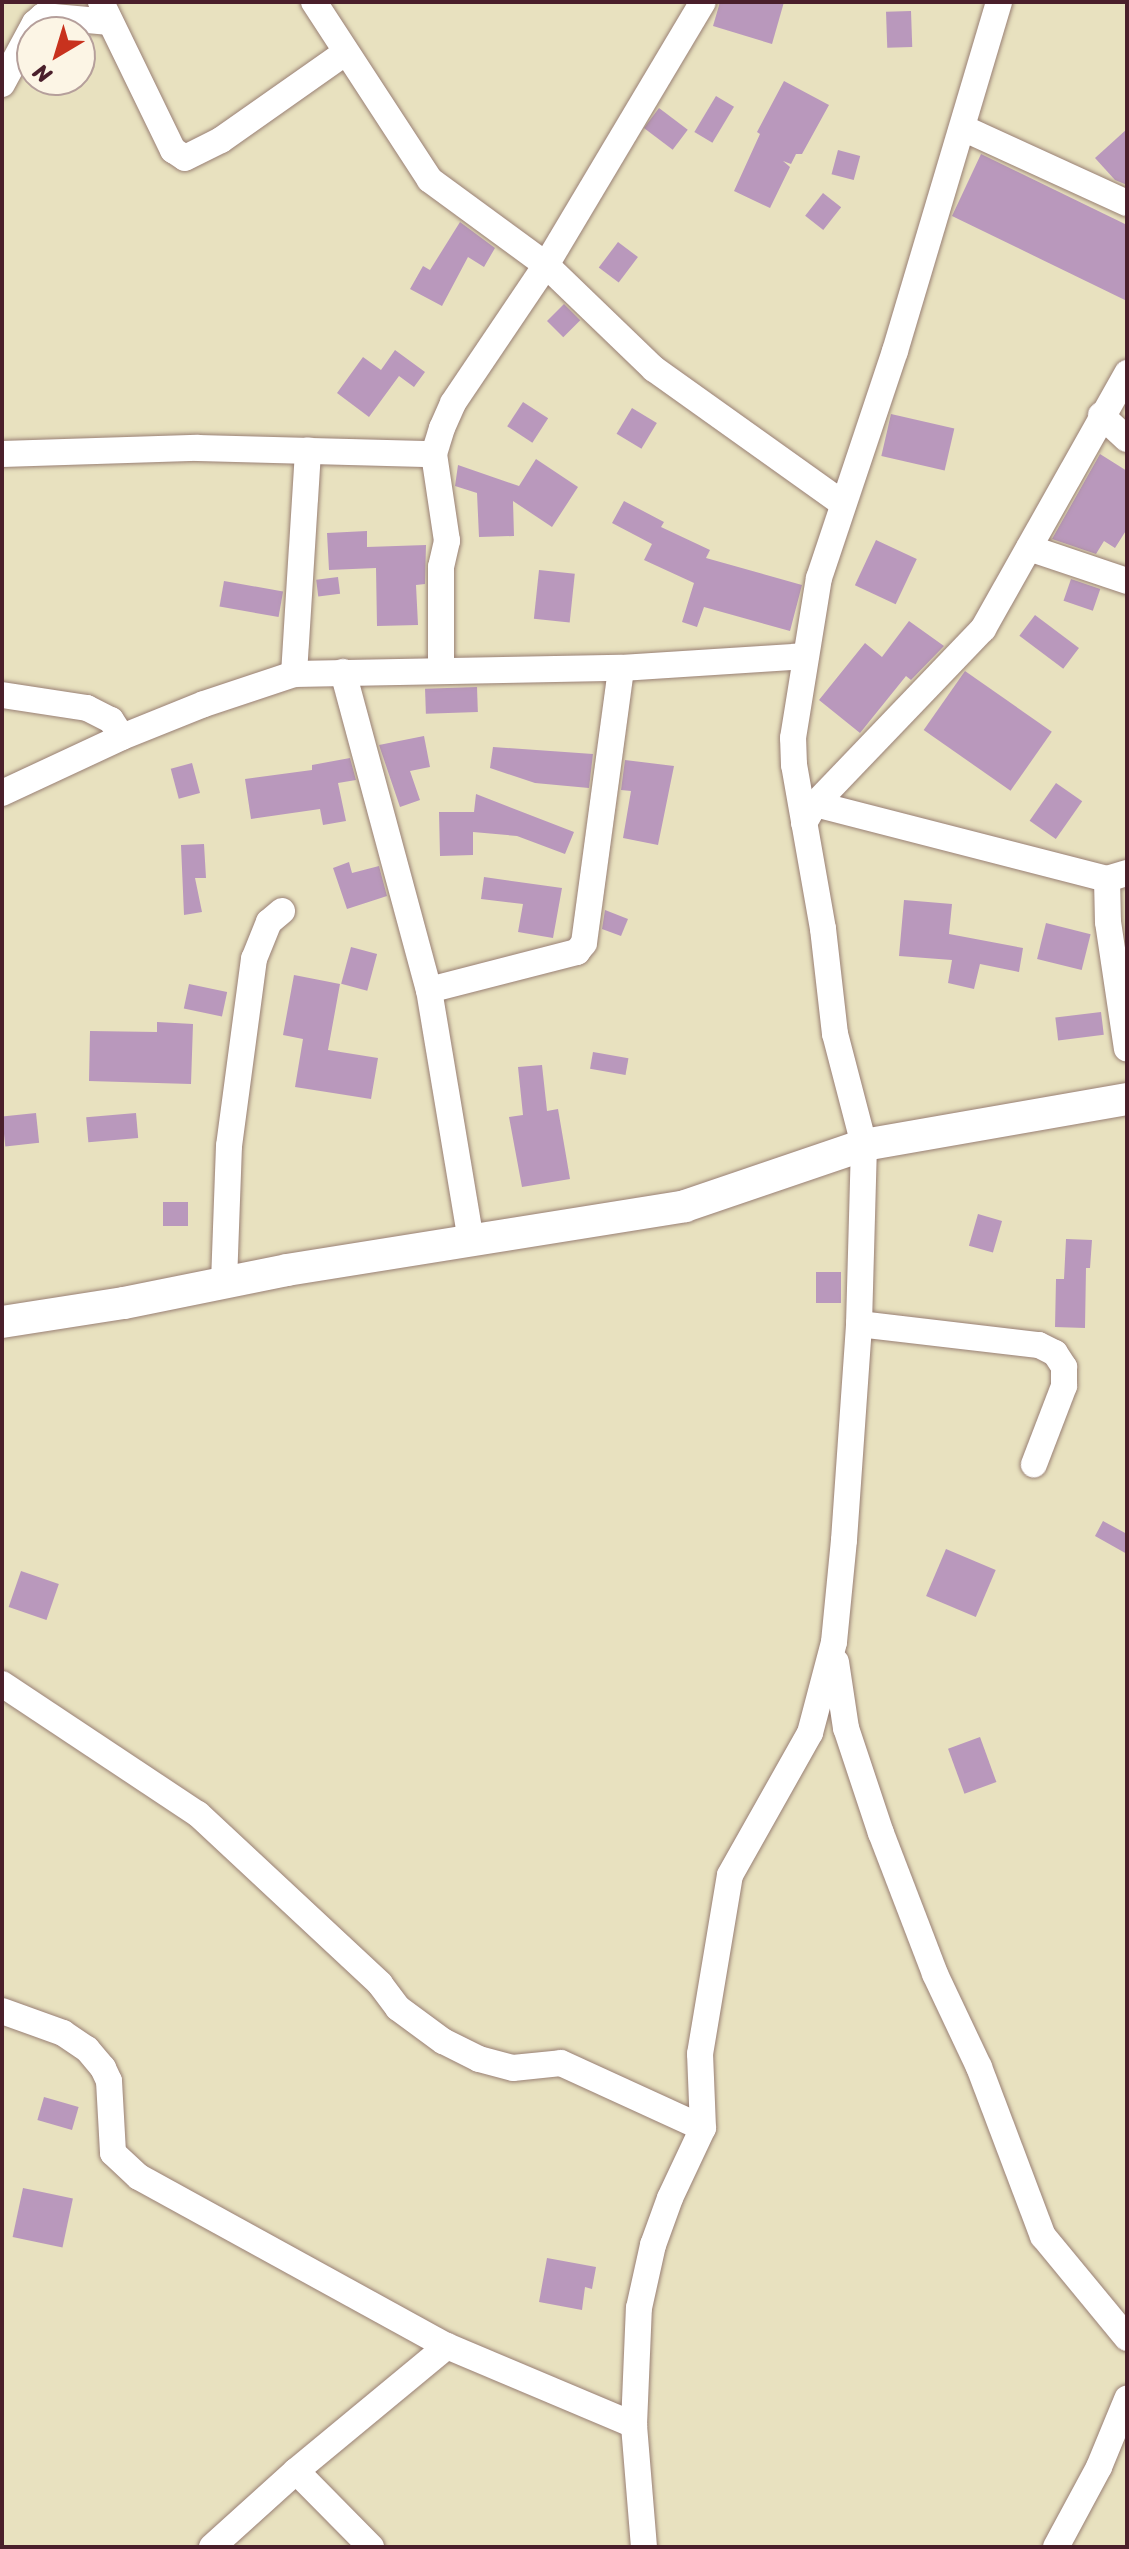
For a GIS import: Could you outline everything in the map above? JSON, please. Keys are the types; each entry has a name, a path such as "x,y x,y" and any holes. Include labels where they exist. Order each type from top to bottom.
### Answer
{"street":[{"path":"314,2 422,173 546,265 654,369 842,503"},
{"path":"441,669 441,567 447,541 434,454 453,403 546,265 703,2"},
{"path":"999,2 895,351 819,578 793,738 809,814 835,1034 864,1145 859,1324 834,1642 839,1702 881,1833 935,1974 979,2067 1043,2236 1127,2338"},
{"path":"2,84 35,23 43,16 106,12 173,150 185,158 221,140 345,53"},
{"path":"963,128 1127,203"},
{"path":"809,814 983,629 1127,373"},
{"path":"1101,415 1127,439"},
{"path":"2,454 198,448 434,454"},
{"path":"294,674 308,450"},
{"path":"1029,548 1127,581"},
{"path":"2,793 122,737 216,700 294,674 621,668 806,656"},
{"path":"429,990 577,952 584,943 621,668"},
{"path":"343,672 429,990 471,1240"},
{"path":"2,695 87,708 111,720 122,737"},
{"path":"809,814 1117,876 1108,922 1127,1049"},
{"path":"224,1282 229,1146 254,959 269,922 282,911"},
{"path":"2,1322 685,1206 864,1145 1127,1099"},
{"path":"859,1324 1039,1345 1055,1353 1064,1367 1064,1386 1034,1464"},
{"path":"644,2547 634,2425 639,2308 653,2245 670,2198 703,2128 700,2054 730,1875 810,1733 834,1642"},
{"path":"2,1684 198,1814 380,1984 398,2008 443,2041 479,2059 513,2068 561,2063 703,2128"},
{"path":"2,2011 63,2033 87,2049 103,2068 109,2081 113,2153 128,2169 213,2220 447,2346 634,2425"},
{"path":"212,2547 296,2471 447,2346"},
{"path":"1056,2547 1099,2467 1127,2399"},
{"path":"296,2471 371,2547"}],"building":[{"path":"720,2 784,2 772,44 713,26"},
{"path":"911,11 912,47 887,48 886,12"},
{"path":"784,81 829,105 802,154 796,154 791,164 783,161 790,167 770,208 734,191 760,134 757,132"},
{"path":"716,96 734,107 712,143 694,132"},
{"path":"659,108 688,130 673,150 644,128"},
{"path":"1127,129 1127,185 1115,180 1095,158"},
{"path":"838,150 860,156 854,180 832,174"},
{"path":"981,154 1127,225 1127,301 952,216"},
{"path":"823,193 841,207 823,230 805,216"},
{"path":"460,222 495,248 484,267 468,257 442,306 410,289 423,266 430,270"},
{"path":"618,242 638,257 619,283 599,268"},
{"path":"564,304 580,320 563,337 547,321"},
{"path":"395,350 425,372 414,387 399,376 369,417 337,393 363,357 381,370"},
{"path":"523,402 548,418 532,443 507,426"},
{"path":"632,408 657,423 641,449 617,434"},
{"path":"891,414 954,429 945,471 881,456"},
{"path":"1100,454 1127,471 1127,529 1115,548 1104,541 1096,554 1052,539"},
{"path":"536,459 578,487 552,527 513,501 514,536 479,537 477,493 455,486 458,465 519,486"},
{"path":"624,501 664,522 661,527 710,550 706,558 802,585 790,631 704,607 697,627 682,622 694,583 644,560 652,544 612,523"},
{"path":"367,531 367,547 426,545 425,584 416,585 418,625 377,626 376,568 329,570 327,533"},
{"path":"876,540 917,559 896,604 855,585"},
{"path":"539,570 575,574 570,622 534,619"},
{"path":"338,577 340,594 318,597 316,580"},
{"path":"1071,579 1100,589 1093,611 1064,601"},
{"path":"224,581 283,591 279,617 219,607"},
{"path":"1035,615 1079,648 1063,669 1019,636"},
{"path":"909,621 944,646 911,680 906,676 860,733 819,700 865,643 882,657"},
{"path":"965,671 1052,732 1011,791 924,730"},
{"path":"477,687 478,712 426,714 425,689"},
{"path":"424,736 430,767 410,771 420,800 400,807 379,745"},
{"path":"493,747 593,754 589,788 535,783 490,768"},
{"path":"350,758 356,780 338,783 346,821 323,825 320,809 251,819 245,779 312,770 312,765"},
{"path":"625,760 674,766 658,845 623,838 631,791 621,790"},
{"path":"192,763 200,793 179,799 171,769"},
{"path":"1056,783 1082,801 1056,839 1030,821"},
{"path":"476,794 574,832 565,854 517,836 473,832 473,855 440,856 439,812 474,812"},
{"path":"204,844 206,878 195,878 202,912 184,915 181,845"},
{"path":"349,862 352,873 379,866 387,896 347,909 333,868"},
{"path":"484,877 562,888 553,938 518,932 523,904 481,899"},
{"path":"904,900 952,904 949,934 1023,948 1019,972 980,964 974,989 948,983 952,960 899,956"},
{"path":"605,910 628,919 621,936 602,929"},
{"path":"1046,923 1091,934 1082,970 1037,959"},
{"path":"351,947 377,954 367,991 341,984"},
{"path":"294,975 340,984 328,1050 378,1058 371,1099 295,1087 303,1039 283,1035"},
{"path":"189,984 227,992 222,1017 184,1008"},
{"path":"1101,1012 1104,1035 1058,1040 1055,1018"},
{"path":"157,1022 193,1024 191,1084 89,1081 90,1031 157,1032"},
{"path":"593,1052 628,1058 626,1075 590,1069"},
{"path":"542,1065 547,1111 558,1109 570,1179 522,1187 509,1117 523,1115 518,1067"},
{"path":"36,1113 39,1143 5,1146 2,1117"},
{"path":"136,1113 138,1138 88,1142 86,1117"},
{"path":"163,1202 188,1202 188,1226 163,1226"},
{"path":"978,1214 1002,1221 993,1253 969,1246"},
{"path":"1066,1239 1092,1240 1090,1268 1086,1268 1085,1328 1055,1327 1056,1279 1064,1279"},
{"path":"816,1272 841,1272 841,1303 816,1303"},
{"path":"1103,1521 1127,1534 1127,1554 1095,1536"},
{"path":"946,1549 996,1570 976,1617 926,1596"},
{"path":"21,1571 59,1584 46,1620 9,1607"},
{"path":"980,1737 996,1782 964,1794 948,1749"},
{"path":"44,2097 79,2107 72,2130 37,2120"},
{"path":"23,2188 73,2199 62,2248 13,2237"},
{"path":"547,2258 596,2267 592,2289 585,2287 582,2310 539,2302"}]}
